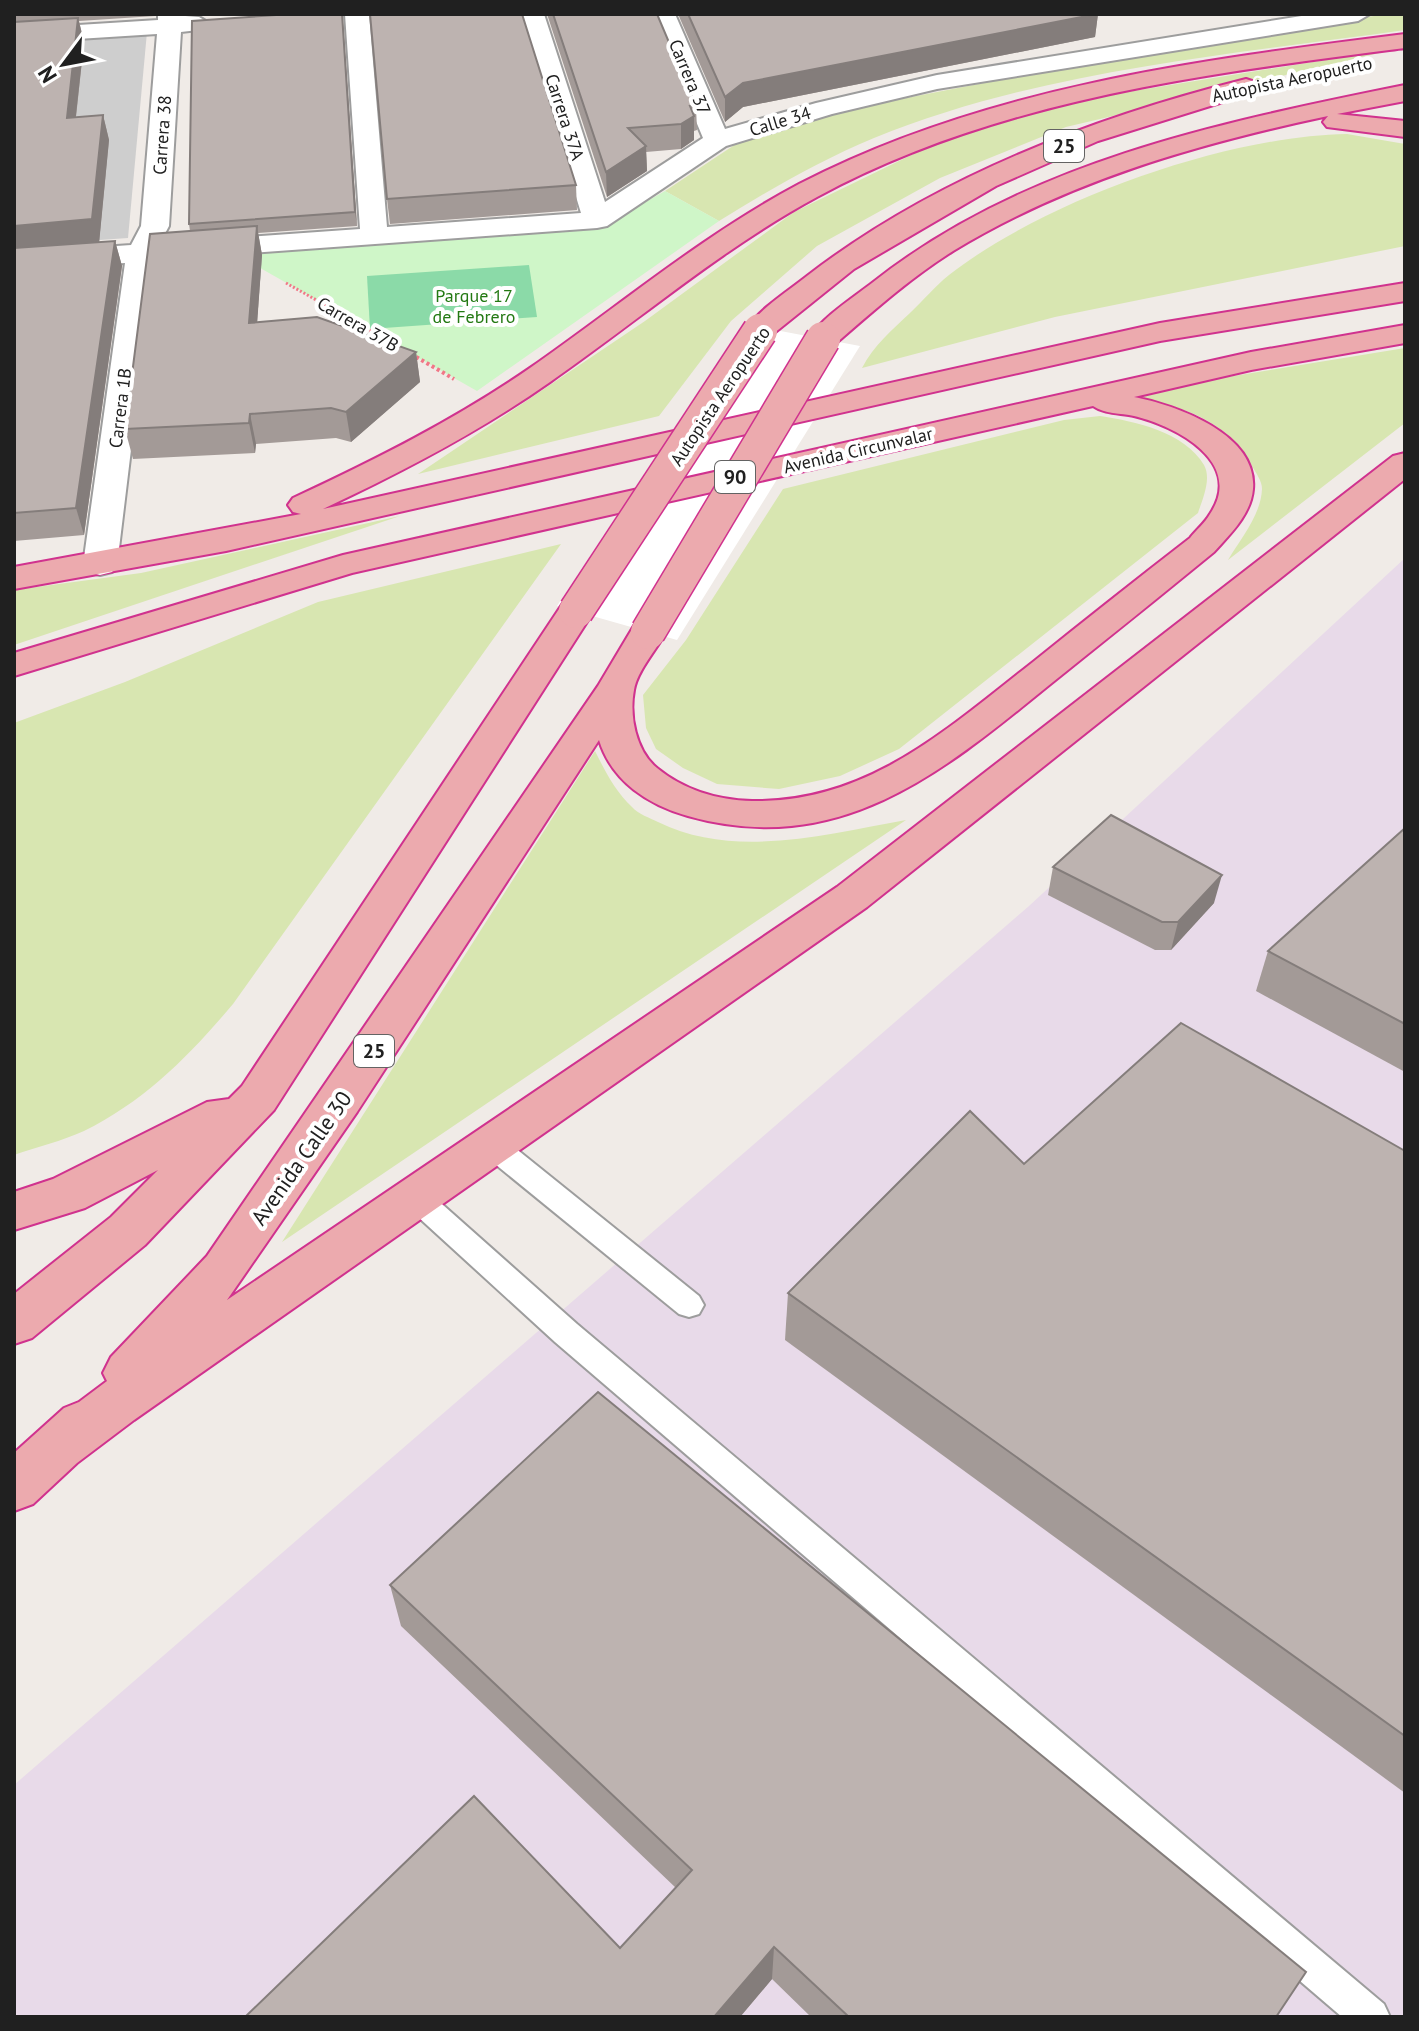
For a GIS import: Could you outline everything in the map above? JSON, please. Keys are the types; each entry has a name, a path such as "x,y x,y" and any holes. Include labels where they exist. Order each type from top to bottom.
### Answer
{"highway":[{"path":"226,541 355,482 499,402 748,224 811,188 882,155 962,125 1063,94 1267,59 1405,41"},
{"name":"Autopista Aeropuerto","path":"258,1098 762,328 842,264 928,209 1020,164 1117,125 1218,94 1323,69 1405,55"},
{"name":"Autopista Aeropuerto","path":"648,632 823,339 892,280 943,245 1012,207 1087,175 1166,149 1250,127 1405,93"},
{"path":"1250,127 1335,122 1405,129"},
{"path":"1160,332 1405,268"},
{"name":"90","path":"14,578 226,541 1160,332 1405,292"},
{"name":"Avenida Circunvalar","path":"221,604 343,565 1251,361 1405,334"},
{"path":"615,688 615,725 628,760 662,791 704,807 740,814 803,813 862,795 920,766 960,738 1202,545 1218,531 1234,508 1238,497 1237,475 1221,451 1196,429 1163,413 1135,405 1079,400"},
{"path":"65,1444 116,1404 415,1197 494,1147 852,897 1405,463"},
{"path":"14,692 221,604"},
{"name":"90","path":"14,665 221,604"},
{"name":"Avenida Calle 30","path":"14,1487 65,1444 224,1270 615,688 648,632"},
{"path":"14,1211 68,1194 110,1175 258,1098"},
{"name":"25","path":"14,1323 128,1231 258,1098"}],"street":[{"path":"357,14 374,234"},
{"name":"Carrera 37A","path":"532,14 597,220"},
{"name":"Carrera 37","path":"663,14 717,140"},
{"name":"Calle 34","path":"597,220 717,140 825,108 937,82 1358,14"},
{"path":"14,36 170,20 216,22"},
{"name":"Carrera 38","path":"141,252 155,226 170,20"},
{"path":"1106,30 1148,46"},
{"path":"14,262 597,220"},
{"name":"Carrera 1B","path":"100,565 141,252"}],"lane":[{"path":"494,1147 689,1305"},
{"path":"415,1197 566,1333 1371,2017"}],"path":[{"name":"Carrera 37B","path":"218,245 499,402"}],"shaded area":[{"path":"147,32 128,238 14,246 14,40"},
{"path":"1405,558 1405,2017 18,2017 14,2012 14,1785 1029,906"}],"green space":[{"path":"1386,14 1405,14 1405,30 1136,68 1003,96 938,115 834,156 719,221 665,191 748,136 824,114 1070,66"},
{"path":"1405,47 1066,127 940,178 817,246 731,321 659,416 418,474 645,321 794,212 932,145 1072,101"},
{"path":"1347,134 1405,144 1405,246 1055,317 862,368 883,339 944,279 989,247 1035,222 1085,198 1193,160 1247,146"},
{"name":"Parque 17 de Febrero","path":"665,191 719,221 477,391 225,248 601,227"},
{"path":"529,265 537,317 370,329 367,276"},
{"path":"1405,348 1405,423 1228,560 1254,517 1261,499 1261,483 1241,448 1227,434 1192,413 1151,401 1110,396"},
{"path":"1100,416 1158,430 1185,444 1206,471 1206,489 1198,513 899,749 840,776 779,789 717,784 683,768 656,749 646,728 643,695 686,640 783,489 1064,420"},
{"path":"400,516 14,645 14,590 141,573"},
{"path":"561,544 217,1023 183,1059 127,1106 84,1131 14,1155 14,723 125,682 318,602"},
{"path":"595,751 615,788 641,814 688,833 718,840 749,842 813,837 906,820 282,1242"}],"pier":[{"path":"743,324 860,346 677,640 557,606"}],"building":[{"path":"342,14 355,212 189,224 192,21"},
{"path":"370,14 522,14 576,185 387,199"},
{"path":"553,14 657,14 696,106 690,106 694,116 681,124 628,128 646,146 606,172"},
{"path":"688,14 1097,14 743,83 725,97"},
{"path":"78,18 67,118 103,115 92,219 14,226 14,22"},
{"path":"257,226 249,323 317,317 416,352 346,412 331,408 250,414 249,423 125,429 150,234"},
{"path":"115,241 76,508 14,513 14,248"},
{"path":"1111,815 1222,875 1178,922 1162,922 1053,867"},
{"path":"1405,828 1405,1024 1268,951"},
{"path":"1181,1023 1405,1151 1405,1736 788,1293 970,1111 1024,1164"},
{"path":"598,1392 1306,1972 1276,2017 849,2017 774,1947 714,2017 245,2017 474,1796 620,1948 692,1870 390,1585"}]}
